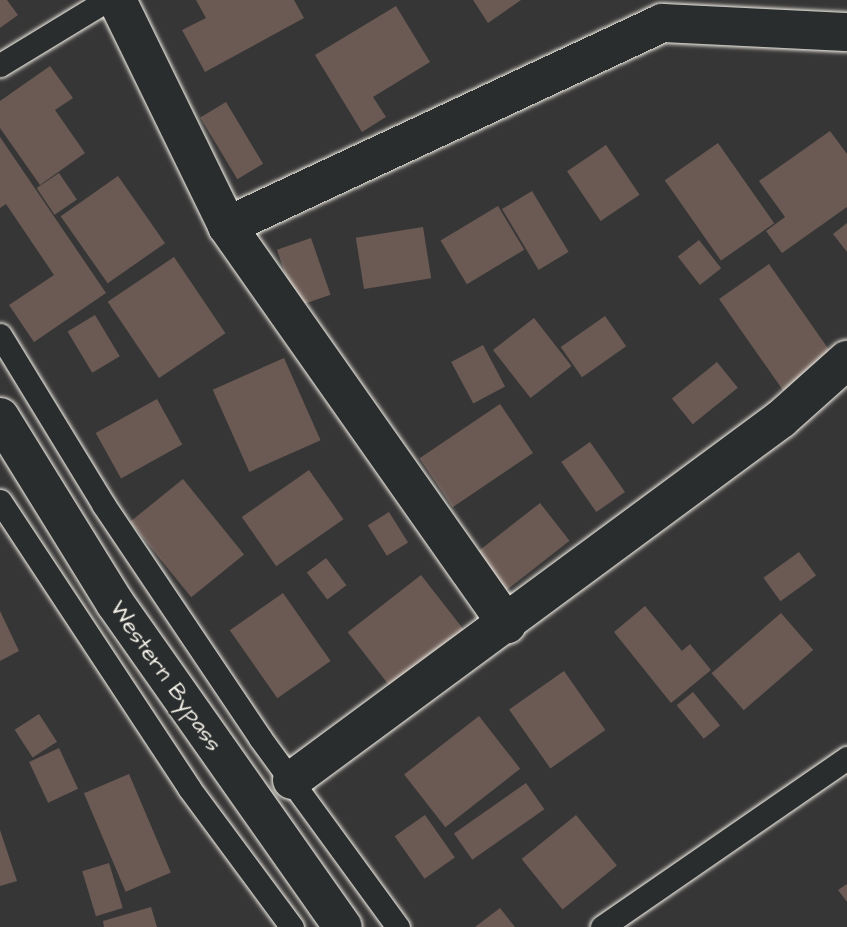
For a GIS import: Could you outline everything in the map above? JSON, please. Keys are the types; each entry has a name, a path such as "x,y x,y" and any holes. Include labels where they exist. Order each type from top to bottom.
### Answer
{"street":[{"path":"117,0 227,226 507,624"},
{"path":"227,226 662,23 847,32"},
{"path":"292,780 507,624 781,419 847,360"},
{"name":"Western Bypass","path":"0,417 115,603 343,927"}],"lane":[{"path":"0,65 107,0"},
{"path":"0,335 103,504 260,738 398,927"},
{"path":"0,501 189,788 292,927"},
{"path":"602,927 847,758"}],"building":[{"path":"0,0 7,0 18,15 0,28"},
{"path":"196,0 294,0 304,18 205,72 182,30 206,18"},
{"path":"473,0 521,0 488,23"},
{"path":"396,6 430,62 373,97 386,117 362,132 315,55"},
{"path":"50,66 73,98 55,110 85,153 40,185 0,128 0,101"},
{"path":"226,102 263,164 237,179 200,117"},
{"path":"830,131 847,154 847,207 782,253 766,231 785,217 759,181"},
{"path":"0,137 106,293 34,342 9,305 54,275 6,204 0,208"},
{"path":"718,143 774,223 721,261 665,180"},
{"path":"606,145 640,195 601,221 567,171"},
{"path":"59,173 77,200 55,215 37,188"},
{"path":"118,176 165,243 108,283 61,216"},
{"path":"532,191 569,252 539,270 502,209"},
{"path":"498,206 524,250 467,284 441,241"},
{"path":"847,223 847,252 833,234"},
{"path":"423,227 431,278 364,289 356,238"},
{"path":"311,238 331,295 296,306 277,250"},
{"path":"699,240 721,268 700,285 678,257"},
{"path":"174,257 225,333 159,378 108,302"},
{"path":"769,264 834,357 784,392 719,299"},
{"path":"95,315 120,356 92,373 68,331"},
{"path":"605,316 626,346 582,377 561,347"},
{"path":"534,318 572,366 531,398 493,350"},
{"path":"483,345 505,386 473,403 451,362"},
{"path":"284,358 321,440 249,472 213,390"},
{"path":"717,362 738,388 693,424 672,399"},
{"path":"157,399 182,444 121,478 96,433"},
{"path":"500,404 533,453 453,507 420,458"},
{"path":"590,442 625,492 596,512 561,462"},
{"path":"309,470 343,519 276,566 242,517"},
{"path":"183,479 244,554 191,597 130,522"},
{"path":"540,503 570,541 503,593 474,555"},
{"path":"389,512 408,543 387,556 368,525"},
{"path":"799,552 816,575 780,601 763,578"},
{"path":"326,558 346,585 327,600 307,572"},
{"path":"421,575 465,632 392,689 348,632"},
{"path":"283,593 331,661 277,698 230,630"},
{"path":"645,606 682,651 690,644 711,670 671,703 614,632"},
{"path":"0,611 19,651 0,661"},
{"path":"781,613 813,650 744,710 712,673"},
{"path":"564,671 605,730 550,768 509,709"},
{"path":"693,692 720,725 704,739 677,705"},
{"path":"39,714 57,742 33,757 15,730"},
{"path":"479,716 520,769 445,827 404,774"},
{"path":"59,748 78,789 48,803 29,762"},
{"path":"129,774 171,872 126,892 84,793"},
{"path":"526,783 544,809 472,860 454,833"},
{"path":"425,815 455,858 425,879 395,836"},
{"path":"576,815 617,866 563,910 522,859"},
{"path":"0,830 17,881 0,886"},
{"path":"109,863 123,908 96,916 82,871"},
{"path":"847,884 847,902 838,890"},
{"path":"151,907 157,927 104,927 103,921"},
{"path":"500,908 515,927 475,927"}]}
